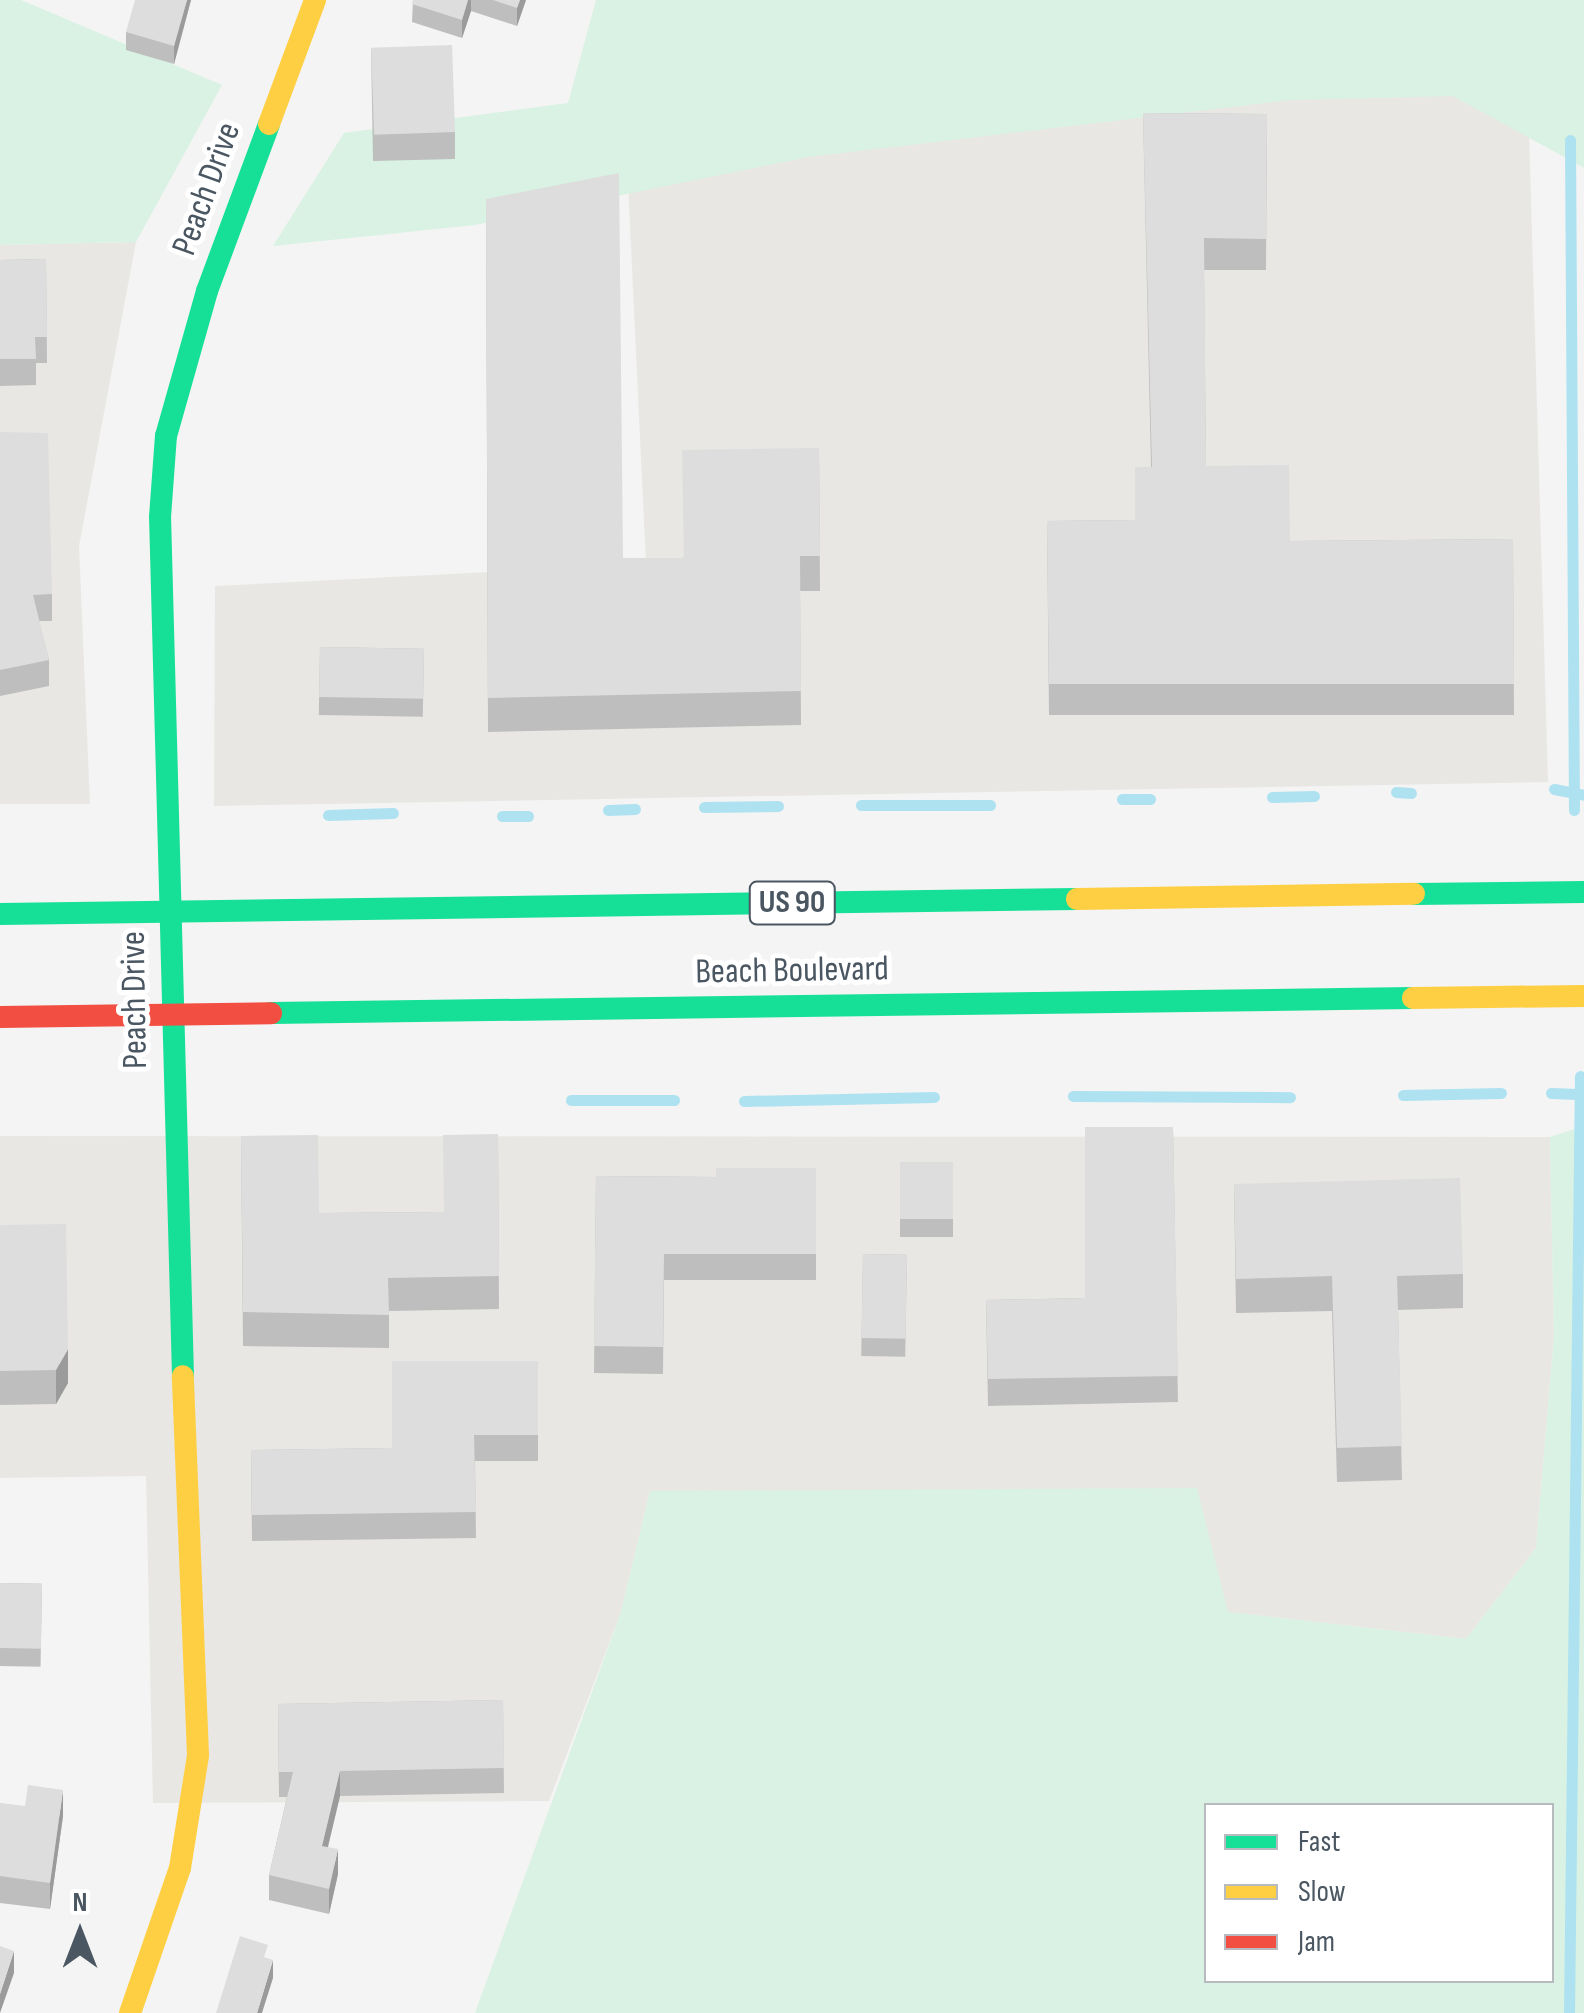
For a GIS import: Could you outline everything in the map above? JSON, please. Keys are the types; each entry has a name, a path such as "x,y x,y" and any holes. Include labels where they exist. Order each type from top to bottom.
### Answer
{"main road":[{"name":"Peach Drive","path":"130,2013 180,1868 198,1755 170,1014 160,517 166,436 207,291 315,0"},
{"name":"US 90","path":"0,914 1584,892"},
{"name":"Beach Boulevard","path":"0,1017 1584,996"}],"shaded area":[{"path":"1527,62 1548,782 214,806 215,586 646,564 628,183 1144,74"},
{"path":"136,242 79,546 90,804 0,804 0,245"},
{"path":"0,1136 1550,1137 1554,1337 1536,1548 1466,1639 1227,1612 650,1491 621,1612 549,1801 153,1803 146,1476 0,1478"}],"green space":[{"path":"0,0 21,0 222,85 136,242 0,245"},
{"path":"596,0 1584,0 1584,168 1453,96 1292,100 808,157 475,225 273,246 344,133 568,103"},
{"path":"1584,1126 1584,2013 475,2013 621,1612 650,1491 1197,1488 1228,1612 1466,1639 1536,1548 1554,1337 1550,1137"}],"building":[{"path":"135,0 187,0 174,46 126,32"},
{"path":"413,0 468,0 462,20 412,4"},
{"path":"493,0 520,0 517,8"},
{"path":"452,45 455,132 374,135 371,48"},
{"path":"1143,113 1267,114 1266,239 1204,238 1206,466 1289,465 1290,541 1513,539 1514,684 1049,684 1047,521 1135,520 1135,467 1152,467"},
{"path":"619,173 623,558 684,558 682,450 819,448 820,556 800,556 801,691 488,698 486,199"},
{"path":"46,259 47,337 35,337 36,359 0,359 0,260"},
{"path":"0,432 48,433 52,594 33,595 49,660 0,670"},
{"path":"320,647 424,649 423,699 319,697"},
{"path":"1085,1127 1173,1127 1178,1376 988,1379 986,1300 1085,1298"},
{"path":"498,1134 499,1276 388,1278 389,1315 243,1312 241,1136 318,1135 319,1213 444,1212 443,1135"},
{"path":"900,1162 953,1162 953,1219 900,1219"},
{"path":"716,1168 816,1168 816,1254 664,1254 663,1347 594,1346 596,1176 716,1177"},
{"path":"1460,1178 1463,1274 1397,1276 1402,1446 1337,1448 1332,1276 1236,1279 1234,1184"},
{"path":"66,1224 68,1349 56,1370 0,1371 0,1225"},
{"path":"863,1254 907,1255 906,1339 862,1338"},
{"path":"392,1361 538,1361 538,1435 474,1435 476,1512 252,1515 251,1450 392,1448"},
{"path":"0,1583 42,1584 41,1649 0,1648"},
{"path":"503,1700 504,1768 340,1771 322,1846 338,1849 329,1889 269,1875 293,1772 279,1772 278,1704"},
{"path":"28,1785 63,1790 50,1883 0,1876 0,1803 25,1806"},
{"path":"240,1936 268,1945 264,1957 273,1960 257,2013 216,2013"},
{"path":"0,1946 14,1951 0,1994"}],"waterway":[{"path":"1570,140 1574,810"},
{"path":"1554,789 1584,795"},
{"path":"1396,792 1411,793"},
{"path":"1272,797 1314,796"},
{"path":"1122,799 1150,799"},
{"path":"861,805 990,805"},
{"path":"704,807 778,806"},
{"path":"608,810 635,809"},
{"path":"328,815 393,813"},
{"path":"502,816 528,816"},
{"path":"1569,2013 1580,1076"},
{"path":"1403,1095 1501,1093"},
{"path":"1551,1093 1584,1094"},
{"path":"1073,1096 1290,1097"},
{"path":"744,1101 934,1097"},
{"path":"571,1100 674,1100"}],"traffic: fast":[{"path":"183,1376 160,517 166,436 207,291 269,124"},
{"path":"1414,894 1584,892"},
{"path":"0,914 1077,899"},
{"path":"271,1013 1413,998"}],"traffic: slow":[{"path":"269,124 315,0"},
{"path":"1077,899 1414,894"},
{"path":"1413,998 1584,996"},
{"path":"130,2013 180,1868 198,1755 183,1376"}],"traffic: jam":[{"path":"0,1017 271,1013"}]}
